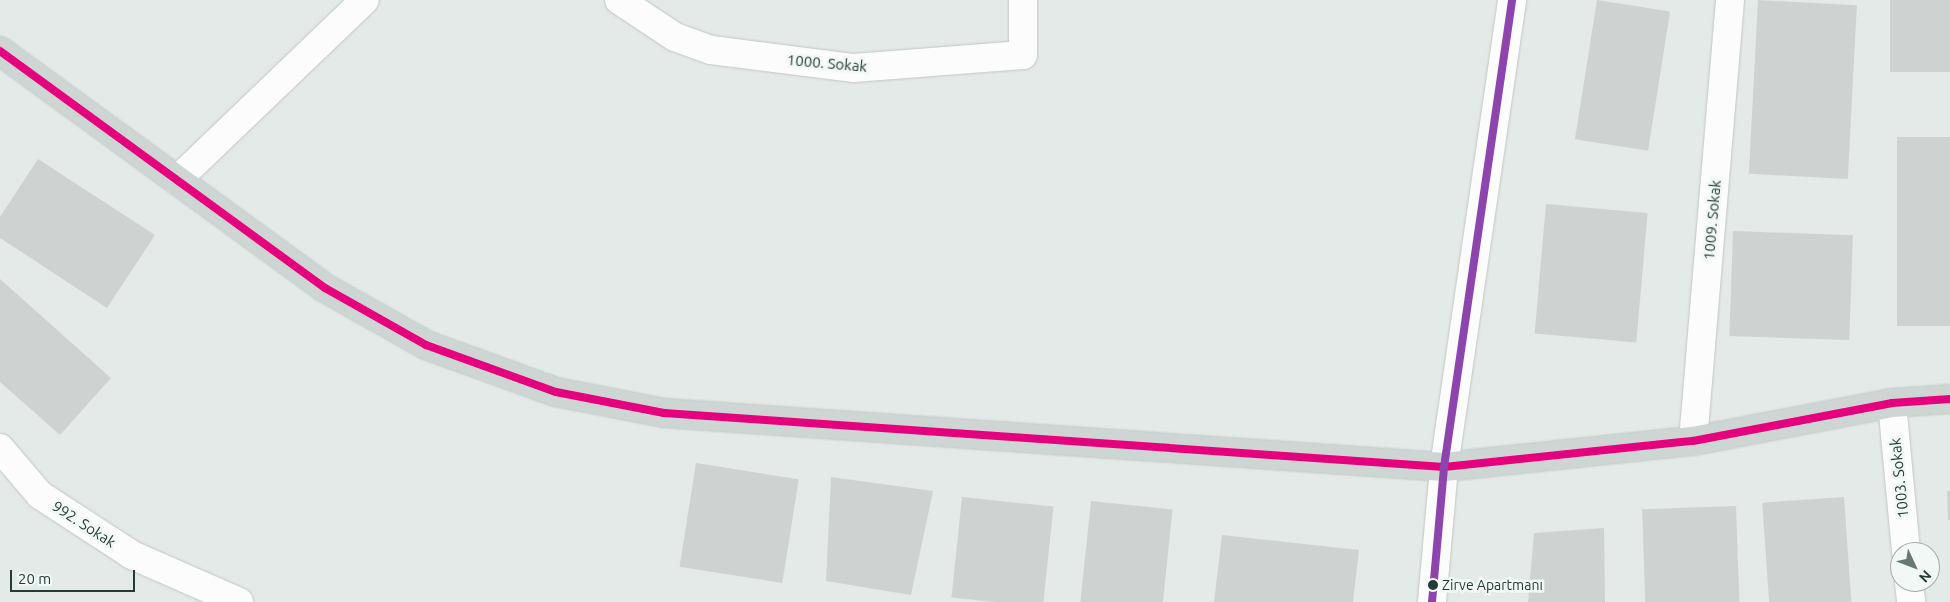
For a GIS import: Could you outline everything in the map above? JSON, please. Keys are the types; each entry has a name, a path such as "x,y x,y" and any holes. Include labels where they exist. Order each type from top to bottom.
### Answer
{"main road":[{"path":"0,51 325,288 426,345 556,392 664,413 1444,467 1694,441 1892,403 1950,399"}],"street":[{"path":"177,180 365,0"},
{"name":"1000. Sokak","path":"619,0 675,37 711,50 854,68 1023,55 1023,0"},
{"path":"1432,602 1444,467 1512,0"},
{"name":"1009. Sokak","path":"1694,441 1730,0"},
{"name":"1003. Sokak","path":"1892,403 1905,542"},
{"name":"992. Sokak","path":"0,448 40,495 123,550 238,602"}],"building":[{"path":"1597,0 1670,12 1648,151 1575,139"},
{"path":"1758,0 1857,5 1848,179 1749,174"},
{"path":"1890,0 1950,0 1950,72 1890,72"},
{"path":"1897,137 1950,137 1950,326 1897,326"},
{"path":"38,159 155,235 107,308 0,238 0,217"},
{"path":"1546,204 1648,213 1636,342 1535,334"},
{"path":"1733,231 1853,235 1849,340 1729,336"},
{"path":"0,279 111,378 60,435 0,382"},
{"path":"696,463 799,479 782,583 680,567"},
{"path":"831,477 933,491 911,595 826,581"},
{"path":"1947,491 1950,491 1950,520 1948,520"},
{"path":"962,497 1053,507 1043,602 995,602 951,597"},
{"path":"1844,497 1851,602 1769,602 1762,503"},
{"path":"1091,501 1173,510 1163,602 1080,602"},
{"path":"1736,506 1739,602 1645,602 1642,509"},
{"path":"1604,528 1605,602 1528,602 1534,533"},
{"path":"1222,535 1359,550 1353,602 1214,602"}],"transit line":[{"path":"1432,602 1444,467 1512,0"},
{"path":"0,51 325,288 426,345 556,392 664,413 1444,467 1693,441 1892,403 1950,399"}],"place":[{"name":"Zirve Apartmanı","path":"1433,585"}]}
